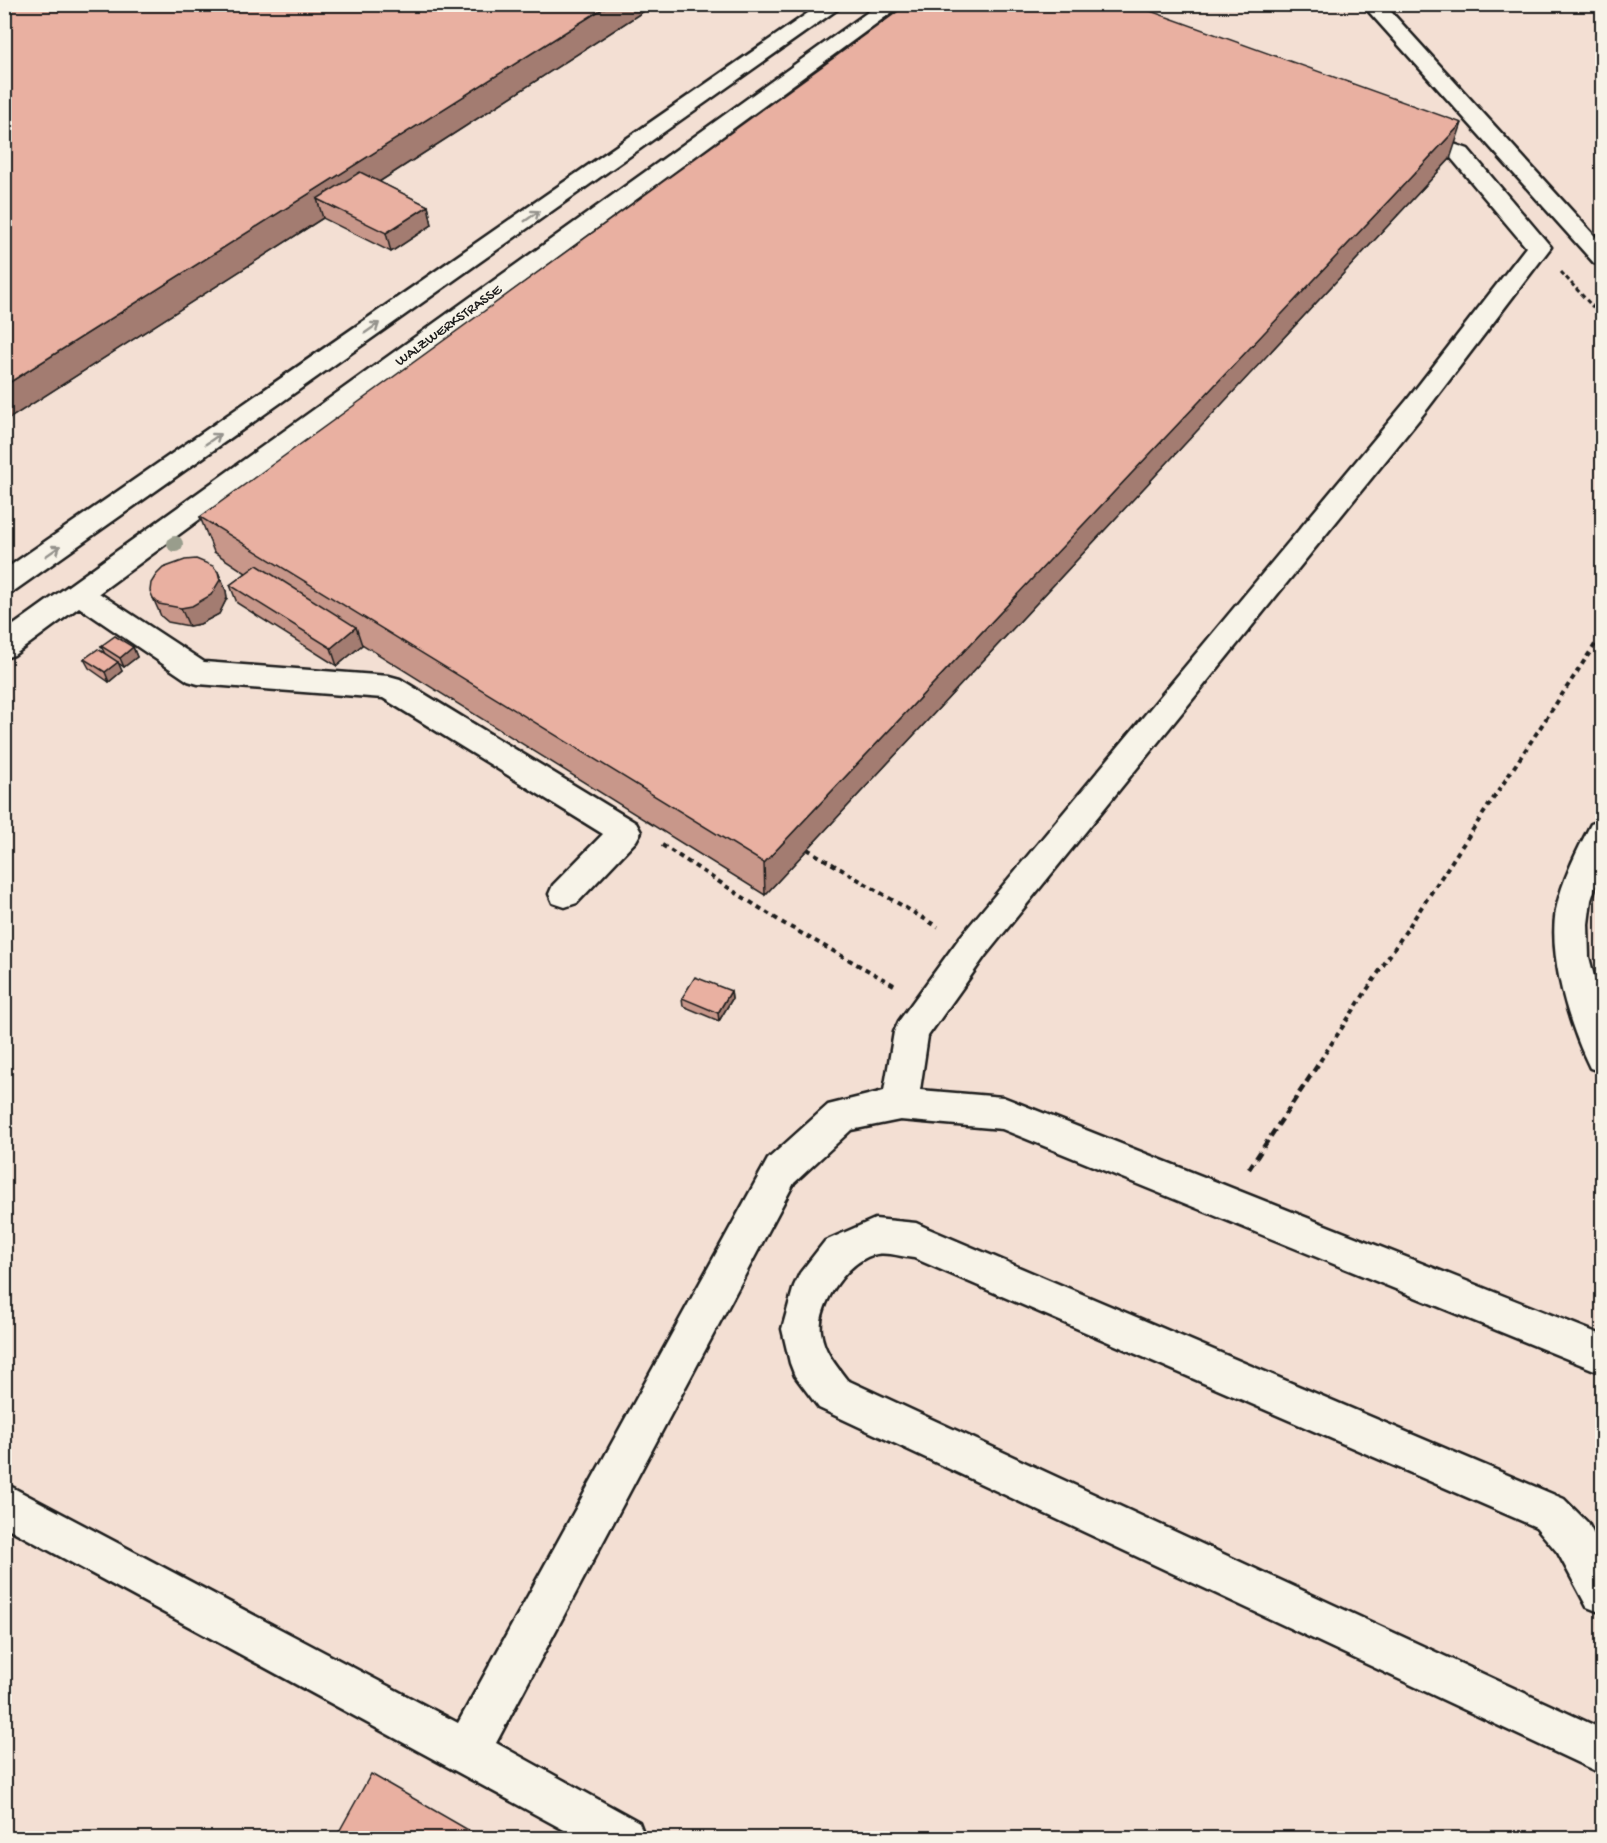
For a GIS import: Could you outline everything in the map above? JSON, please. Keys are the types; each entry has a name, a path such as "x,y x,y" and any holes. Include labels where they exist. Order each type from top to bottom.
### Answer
{"street":[{"path":"4,584 835,4"},
{"name":"WALZWERKSTRASSE","path":"4,646 893,4"},
{"path":"1372,4 1602,258"},
{"path":"900,1104 911,1032 930,1005 974,946 1416,406 1539,247 1460,154 1392,129"},
{"path":"142,548 142,509 145,487"},
{"path":"79,593 198,673 389,687 625,832 565,894"},
{"path":"1602,833 1582,875 1570,924 1575,968 1585,1008 1602,1057"},
{"path":"467,1752 781,1171 841,1116 900,1104 1003,1113 1602,1354"},
{"path":"1602,1592 1573,1538 1550,1513 916,1241 875,1236 837,1253 813,1286 801,1329 809,1363 833,1394 1602,1752"},
{"path":"4,1503 467,1752 623,1839"}],"path":[{"path":"1539,247 1602,317"},
{"path":"1596,451 1602,441"},
{"path":"1247,1172 1602,634"},
{"path":"625,832 656,841 783,923 930,1005"},
{"path":"807,849 939,928"}],"shaded area":[{"path":"5,5 1602,5 1602,1838 5,1838"}],"building":[{"path":"4,4 610,4 4,386"},
{"path":"908,4 1131,4 1462,123 764,863 200,517"},
{"path":"360,172 428,206 386,233 317,199"},
{"path":"196,559 213,566 218,572 220,580 211,595 192,606 181,608 159,604 150,591 151,583 156,575 163,568 185,560"},
{"path":"257,565 356,627 331,648 230,585"},
{"path":"115,636 133,647 120,658 101,646"},
{"path":"98,649 118,662 105,672 84,659"},
{"path":"695,977 731,991 718,1013 682,998"},
{"path":"371,1774 484,1839 335,1839"}]}
